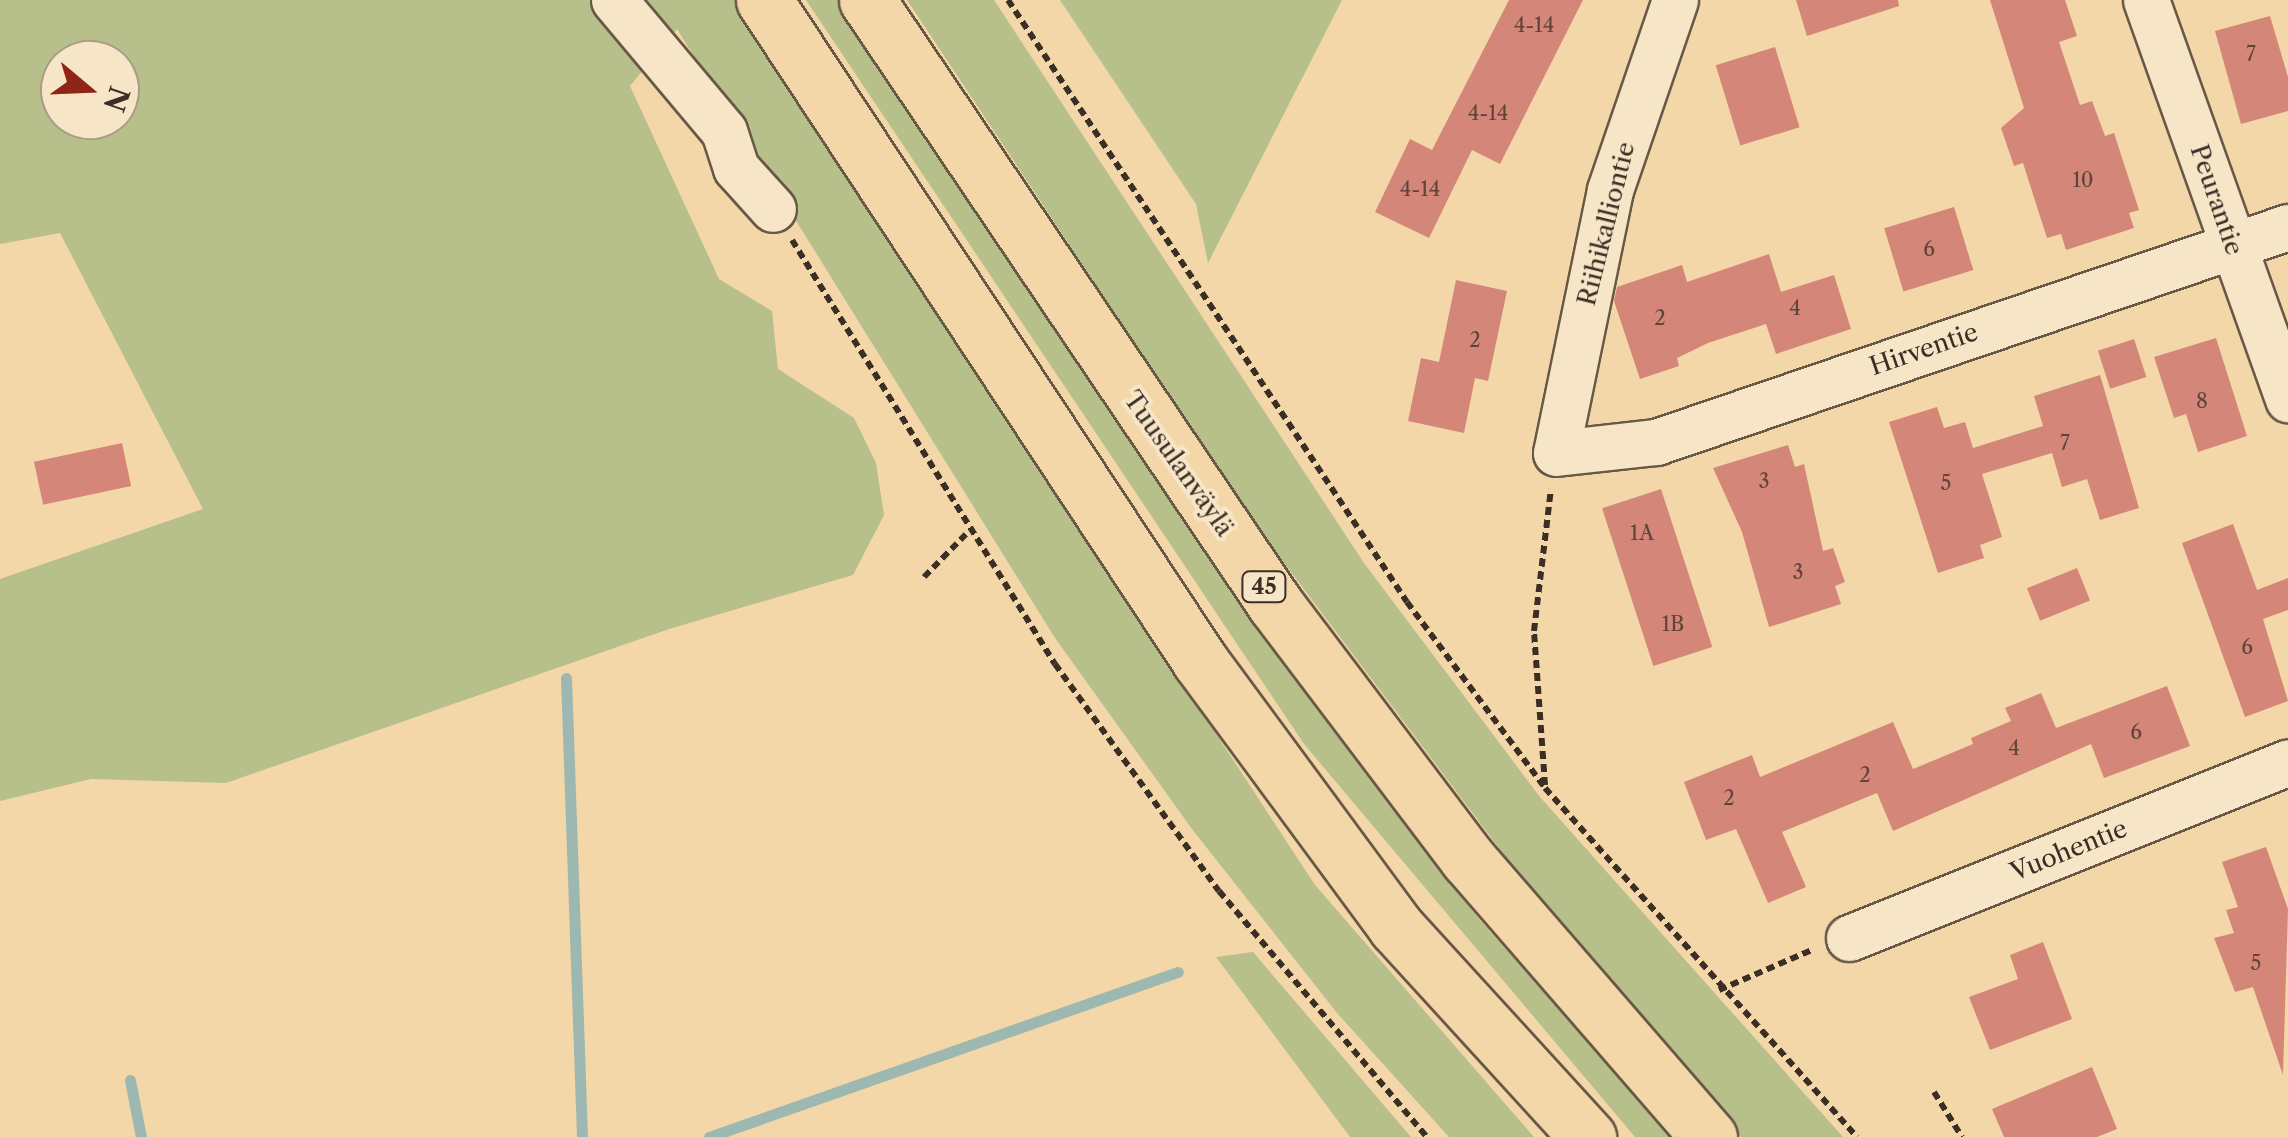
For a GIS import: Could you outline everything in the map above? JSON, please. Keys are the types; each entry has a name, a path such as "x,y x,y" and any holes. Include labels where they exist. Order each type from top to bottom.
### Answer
{"main road":[{"path":"764,0 1200,661 1396,927 1588,1137"},
{"name":"Tuusulanväylä","path":"867,0 1275,604 1468,859 1709,1137"}],"street":[{"path":"614,0 724,131 736,168 773,210"},
{"name":"Peurantie","path":"2146,0 2288,399"},
{"name":"Riihikalliontie","path":"1556,453 1610,190 1664,4"},
{"name":"Hirventie","path":"1556,453 1656,442 2288,226"},
{"name":"Vuohentie","path":"1849,938 2288,762"}],"path":[{"path":"1008,0 1406,602 1545,788 1719,990 1857,1137"},
{"path":"773,210 970,531 1219,890 1426,1137"},
{"path":"1545,788 1534,632 1556,453"},
{"path":"924,577 970,531"},
{"path":"1719,990 1849,938"},
{"path":"1934,1092 1962,1137"}],"green space":[{"path":"0,0 736,0 1315,885 1534,1137 1449,1137 1337,1013 1192,829 1055,638 677,29 630,86 719,279 772,311 778,369 854,418 876,463 884,515 853,575 669,629 226,783 91,779 0,801 0,579 203,509 60,233 0,244"},
{"path":"806,0 840,0 1186,523 1331,728 1480,920 1673,1137 1635,1137 1304,744"},
{"path":"907,0 994,0 1364,563 1540,797 1843,1137 1741,1137 1560,929 1254,523"},
{"path":"1060,0 1342,0 1208,263 1196,204"},
{"path":"1253,952 1411,1137 1350,1137 1216,957"}],"building":[{"path":"1509,0 1583,0 1500,164 1472,150 1429,238 1375,212 1410,139 1432,150"},
{"path":"1796,0 1898,0 1899,6 1807,36"},
{"path":"1990,0 2065,0 2077,36 2059,42 2080,105 2092,101 2105,136 2114,133 2139,210 2129,213 2134,228 2066,250 2061,234 2047,238 2023,163 2014,166 2001,128 2024,108"},
{"path":"2270,16 2288,77 2288,111 2241,124 2215,31"},
{"path":"1775,47 1800,127 1740,145 1716,65"},
{"path":"1954,207 1973,270 1903,291 1884,228"},
{"path":"1769,254 1781,292 1834,275 1851,329 1776,354 1766,324 1708,343 1677,358 1679,366 1640,379 1614,301 1617,287 1682,265 1687,282"},
{"path":"1456,280 1507,291 1488,381 1475,378 1464,433 1408,421 1421,358 1439,362"},
{"path":"2216,338 2247,436 2198,452 2186,414 2174,418 2154,357"},
{"path":"2134,339 2146,377 2110,389 2098,351"},
{"path":"2100,375 2139,508 2100,520 2087,479 2062,487 2052,453 1982,474 2002,537 1980,545 1984,558 1938,573 1889,422 1937,407 1944,428 1965,422 1973,448 2043,426 2034,396"},
{"path":"122,443 131,486 43,505 34,462"},
{"path":"1788,445 1795,467 1804,464 1823,551 1833,548 1845,582 1835,586 1841,604 1769,627 1742,532 1713,468"},
{"path":"1661,489 1712,647 1653,666 1602,508"},
{"path":"2233,524 2257,590 2288,578 2288,610 2263,619 2288,701 2245,717 2182,543"},
{"path":"2077,568 2090,600 2040,621 2027,588"},
{"path":"2167,686 2190,746 2104,778 2091,744 1893,831 1877,793 1782,832 1806,887 1768,903 1736,829 1706,840 1684,782 1752,755 1760,777 1893,722 1913,769 1973,744 1971,738 2011,721 2005,708 2041,693 2056,728"},
{"path":"2266,847 2288,909 2283,1075 2253,987 2235,992 2214,938 2234,933 2226,910 2238,907 2222,862"},
{"path":"2043,942 2072,1019 1990,1050 1969,997 2018,979 2010,955"},
{"path":"2092,1067 2117,1129 2097,1137 2004,1137 1992,1109"}],"waterway":[{"path":"566,678 582,1137"},
{"path":"709,1137 1178,972"},
{"path":"130,1080 141,1137"}]}
